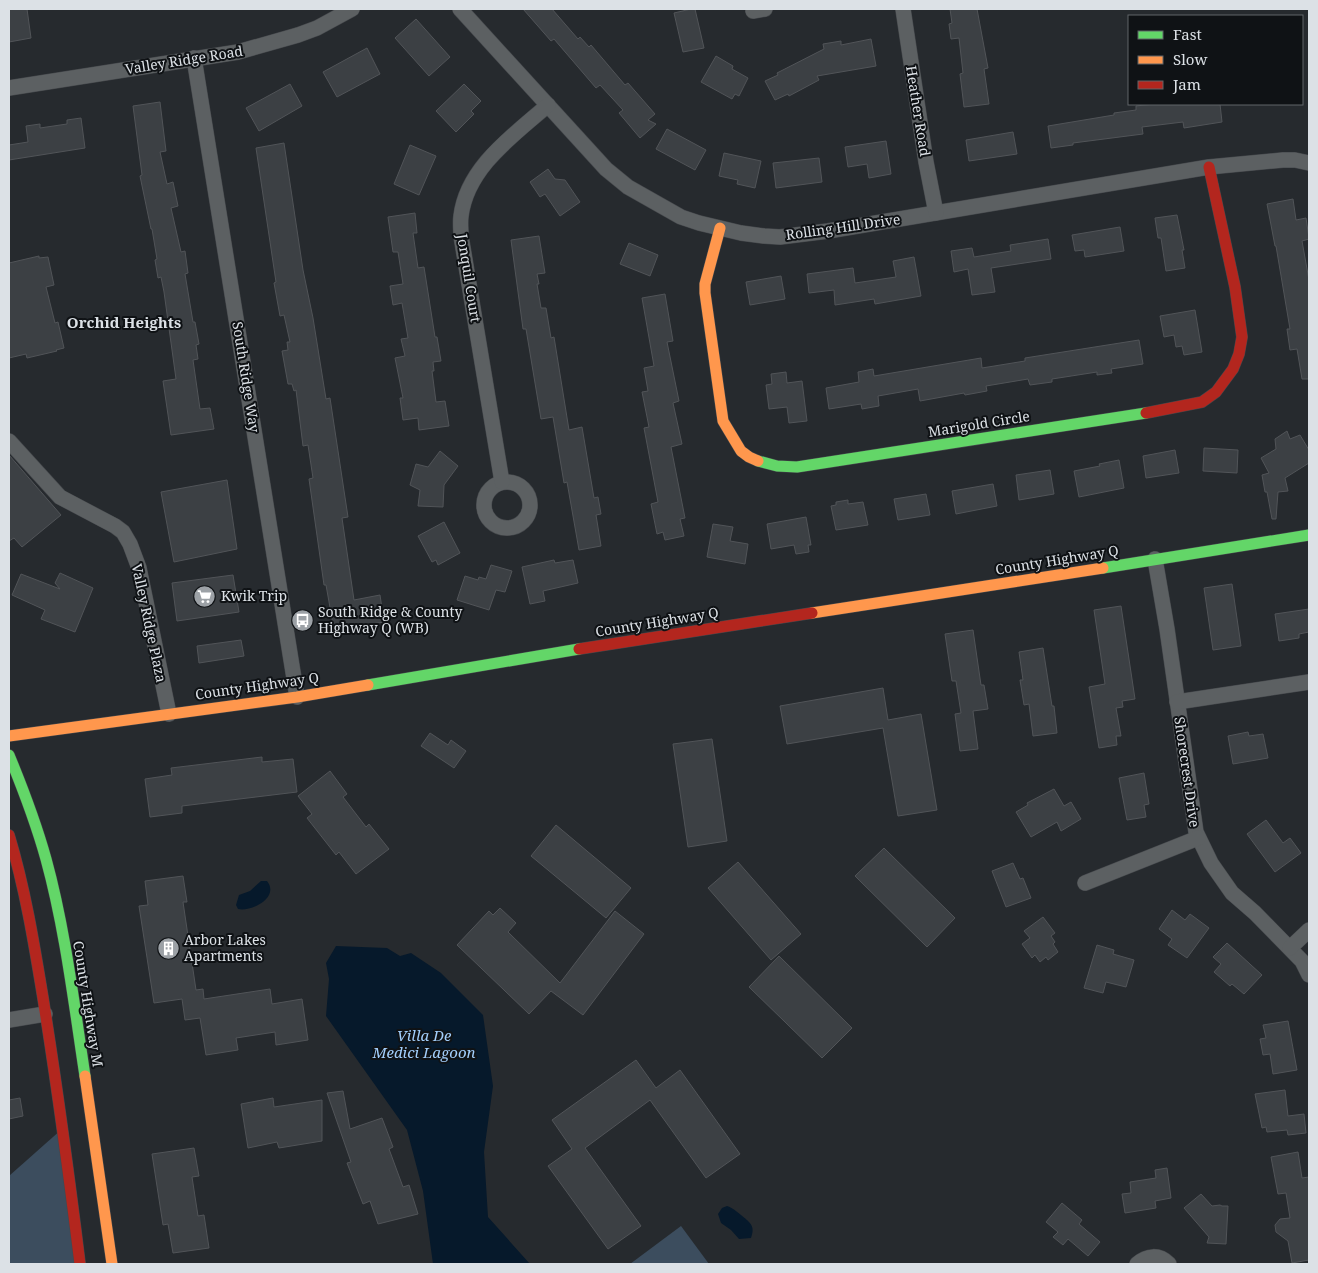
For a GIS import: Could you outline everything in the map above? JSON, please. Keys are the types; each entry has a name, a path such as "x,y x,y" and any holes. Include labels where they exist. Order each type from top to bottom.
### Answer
{"main road":[{"name":"Marigold Circle","path":"720,228 704,293 723,421 744,454 782,467 797,467 1130,416 1202,402 1216,392 1233,369 1240,354 1242,337 1235,286 1209,166"},
{"name":"County Highway Q","path":"9,736 297,696 614,643 1309,535"},
{"name":"County Highway M","path":"9,755 46,859 56,905 74,1001 112,1264"},
{"path":"9,835 26,898 58,1090 80,1264"}],"street":[{"name":"Valley Ridge Road","path":"9,88 238,52 317,28 352,9"},
{"name":"Rolling Hill Drive","path":"460,9 606,169 628,187 681,217 741,233 780,237 828,231 1209,166 1283,160 1309,163"},
{"name":"Heather Road","path":"903,9 926,162 936,213"},
{"name":"South Ridge Way","path":"194,58 297,696"},
{"name":"Jonquil Court","path":"502,482 461,236 461,216 467,193 490,157 548,105"},
{"name":"Valley Ridge Plaza","path":"9,441 60,497 83,511 115,526 122,532 130,544 144,587 169,714"},
{"name":"Shorecrest Drive","path":"1155,559 1198,838 1211,863 1232,893 1290,948 1302,961 1309,975"},
{"path":"1177,702 1309,682"},
{"path":"1085,883 1198,838"},
{"path":"1290,948 1309,930"},
{"path":"9,1020 45,1014"},
{"path":"1137,1264 1148,1257 1155,1256 1162,1258 1169,1264"}],"shaded area":[{"path":"62,1129 80,1264 9,1264 9,1176"},
{"path":"681,1226 709,1264 630,1264"}],"water":[{"path":"261,881 267,881 270,887 270,893 267,898 257,906 238,909 236,905 239,895 250,891"},
{"name":"Villa De Medici Lagoon","path":"336,946 387,948 400,956 411,953 441,973 483,1015 493,1086 484,1152 488,1217 530,1264 433,1264 423,1191 407,1130 326,1016 329,979 326,963"},
{"path":"727,1206 751,1224 753,1230 751,1238 739,1239 721,1223 718,1214 722,1208"}],"building":[{"path":"9,9 27,9 31,38 9,42"},
{"path":"523,9 552,9 578,39 580,37 589,47 591,45 625,85 628,83 655,114 648,120 656,124 640,138 619,113 623,110 600,85 596,88 554,39 551,41"},
{"path":"695,9 704,48 683,52 674,13"},
{"path":"950,9 977,9 988,68 984,69 989,104 964,107 960,74 963,73 959,38 951,39 949,24 952,23"},
{"path":"416,19 450,57 429,76 395,38"},
{"path":"871,39 876,66 817,76 819,80 789,96 788,94 775,100 765,81 824,49 823,44 841,41 841,45"},
{"path":"367,48 380,74 337,97 323,72"},
{"path":"716,56 733,66 732,69 748,78 739,96 735,94 732,99 701,82"},
{"path":"290,84 302,106 259,131 246,108"},
{"path":"464,84 481,101 471,111 474,114 456,132 436,111"},
{"path":"160,102 166,151 160,152 167,184 173,182 178,206 171,208 181,252 185,251 188,273 185,274 193,322 195,322 199,344 196,345 198,359 193,360 200,409 210,408 214,429 171,435 163,381 176,379 164,292 161,277 158,278 152,229 140,176 142,175 133,106"},
{"path":"1220,105 1222,122 1184,128 1183,122 1142,127 1143,134 1073,143 1073,145 1051,148 1048,126 1136,110 1136,106"},
{"path":"81,118 85,148 9,160 9,145 28,142 26,126 40,124 40,128 67,124 67,120"},
{"path":"667,129 706,150 695,170 656,149"},
{"path":"1013,132 1017,154 969,161 966,140"},
{"path":"886,141 891,174 869,178 867,164 848,167 845,147"},
{"path":"284,143 303,270 326,399 330,398 348,517 342,518 354,600 380,595 384,622 334,630 326,585 324,585 309,479 313,478 308,445 303,446 296,390 294,391 292,384 288,384 282,351 288,350 287,342 290,342 284,315 280,316 274,283 276,282 256,148"},
{"path":"410,145 436,156 419,195 394,184"},
{"path":"724,153 761,161 755,188 737,184 738,180 719,176"},
{"path":"819,158 822,182 776,188 773,163"},
{"path":"548,169 555,179 565,180 580,202 560,216 545,194 540,197 530,182"},
{"path":"1293,199 1296,220 1306,218 1309,238 1302,241 1309,280 1309,379 1302,379 1297,349 1290,350 1287,329 1290,329 1267,204"},
{"path":"415,213 417,233 413,233 418,268 424,267 435,337 437,337 441,361 433,362 434,371 432,371 436,402 445,401 449,426 419,430 418,418 403,420 400,398 403,398 395,358 405,356 401,339 408,338 402,303 393,305 390,286 403,284 398,252 393,252 388,217"},
{"path":"1177,215 1184,250 1182,250 1185,268 1166,271 1161,238 1158,238 1155,218"},
{"path":"1120,227 1124,251 1085,257 1084,250 1075,251 1072,235"},
{"path":"539,236 545,273 537,274 541,308 546,308 551,338 554,337 569,430 582,427 594,498 598,497 601,514 596,515 601,546 579,550 567,482 564,483 553,417 541,419 526,329 523,329 511,240"},
{"path":"1048,239 1051,259 991,268 995,292 972,295 968,269 954,272 951,251 972,248 974,257 1011,251 1010,245"},
{"path":"629,243 658,255 650,276 620,264"},
{"path":"39,256 39,258 48,257 54,285 46,287 55,323 58,322 64,348 27,358 26,354 9,358 9,263"},
{"path":"914,257 921,296 875,304 874,299 835,305 834,290 809,293 807,274 853,268 855,283 896,277 893,261"},
{"path":"781,276 785,299 750,305 746,282"},
{"path":"665,294 673,341 667,342 679,401 673,403 682,444 671,447 685,518 680,519 684,536 665,540 663,532 657,534 651,504 658,502 644,428 649,427 642,392 648,391 644,368 654,366 642,298"},
{"path":"1195,310 1202,352 1184,355 1182,346 1176,347 1174,335 1164,337 1160,316"},
{"path":"1139,340 1143,364 1111,369 1112,373 1097,375 1097,372 1052,379 1052,382 1030,385 1028,379 986,386 987,391 920,401 918,389 878,396 879,406 862,409 861,404 829,409 826,388 859,382 858,372 873,369 874,376 981,358 982,368 1025,361 1025,358"},
{"path":"786,372 787,383 802,381 807,421 789,423 787,407 769,409 766,385 772,384 771,374"},
{"path":"1287,431 1290,439 1300,435 1309,450 1309,463 1285,478 1288,491 1278,492 1276,519 1272,519 1262,475 1269,473 1261,458 1276,449 1275,439"},
{"path":"1204,448 1238,450 1237,473 1203,471"},
{"path":"1175,450 1179,473 1146,478 1143,456"},
{"path":"440,451 458,466 444,485 443,507 418,506 420,490 410,485 416,464 428,467"},
{"path":"9,455 61,515 22,547 14,538 9,541"},
{"path":"1119,460 1124,488 1079,497 1074,471"},
{"path":"1050,470 1054,494 1019,500 1016,475"},
{"path":"227,480 237,549 174,562 161,492"},
{"path":"993,484 997,506 956,514 952,491"},
{"path":"926,494 930,515 898,520 894,499"},
{"path":"848,500 848,504 863,502 868,525 836,530 831,506 836,505 836,502"},
{"path":"806,517 811,545 808,545 809,552 796,554 794,545 771,549 767,524"},
{"path":"444,522 460,553 438,565 436,560 432,562 418,536"},
{"path":"713,524 733,527 730,541 748,544 745,564 707,557"},
{"path":"554,560 555,563 573,560 578,583 543,591 545,601 530,604 522,567"},
{"path":"491,565 512,571 505,592 496,590 489,610 457,600 465,576 478,580 479,577 486,579"},
{"path":"60,573 93,588 75,632 41,619 45,610 12,595 21,574 60,589 55,583"},
{"name":"Kwik Trip","path":"233,575 239,612 177,621 172,583"},
{"path":"1232,584 1241,646 1213,650 1204,588"},
{"path":"1121,606 1135,699 1122,701 1123,707 1116,708 1121,736 1116,736 1117,745 1099,748 1089,687 1105,684 1094,610"},
{"path":"1309,609 1309,632 1299,634 1299,638 1279,641 1275,614"},
{"path":"973,630 981,685 984,685 988,709 973,711 978,749 960,751 955,714 961,713 956,681 952,681 945,634"},
{"name":"Kwik Trip","path":"241,640 244,656 199,663 197,646"},
{"path":"1043,648 1057,733 1033,736 1029,704 1024,705 1020,680 1023,680 1019,652"},
{"path":"883,688 888,720 921,714 937,810 898,816 883,728 787,744 780,706"},
{"path":"1248,732 1249,736 1263,734 1268,758 1233,764 1228,736"},
{"path":"430,733 448,745 451,740 466,751 454,768 421,746"},
{"path":"712,739 727,841 688,847 673,744"},
{"path":"262,757 262,762 293,759 297,792 182,806 182,813 150,817 145,779 172,775 171,768"},
{"path":"330,771 347,794 343,797 366,827 369,824 389,849 356,874 339,852 336,855 307,818 312,814 298,796"},
{"path":"1144,773 1149,804 1144,805 1146,817 1127,820 1119,778"},
{"path":"1054,789 1064,806 1071,802 1081,819 1061,831 1057,822 1031,837 1016,812 1028,805 1027,803"},
{"path":"1266,820 1283,843 1290,838 1301,853 1275,872 1247,834"},
{"path":"556,825 631,888 606,918 531,856"},
{"path":"884,848 955,918 927,947 855,876"},
{"path":"738,862 801,934 771,960 708,888"},
{"path":"1013,863 1020,879 1023,878 1031,898 1006,907 992,871"},
{"name":"Arbor Lakes Apartments","path":"183,876 187,902 183,902 196,990 203,989 204,999 270,989 272,1004 302,999 308,1040 276,1045 275,1032 236,1038 238,1050 206,1055 200,1018 185,1020 182,999 154,1003 139,906 148,905 145,881"},
{"path":"500,908 516,923 508,932 560,983 615,911 644,934 583,1015 551,991 529,1014 457,945 489,911 493,915"},
{"path":"1172,910 1185,920 1190,914 1209,928 1187,958 1168,945 1172,939 1159,929"},
{"path":"1043,917 1055,933 1051,936 1058,952 1048,960 1046,957 1040,962 1035,955 1032,958 1022,944 1030,938 1024,931"},
{"path":"1227,943 1262,975 1244,994 1232,984 1230,986 1214,972 1221,964 1213,957"},
{"path":"1097,945 1114,950 1113,954 1134,960 1126,987 1106,982 1103,993 1084,988"},
{"path":"779,956 852,1028 822,1058 749,987"},
{"path":"1288,1021 1297,1070 1273,1074 1270,1054 1263,1055 1260,1039 1266,1038 1263,1025"},
{"path":"636,1060 656,1088 680,1070 740,1154 706,1178 650,1100 585,1148 641,1226 608,1249 548,1166 572,1149 552,1120"},
{"path":"1285,1090 1288,1116 1304,1114 1306,1133 1288,1135 1287,1130 1267,1132 1266,1127 1262,1128 1255,1094"},
{"path":"343,1091 350,1129 382,1118 393,1147 389,1149 403,1187 409,1185 418,1214 378,1224 370,1201 363,1204 347,1163 351,1162 327,1093"},
{"path":"20,1098 23,1116 9,1119 9,1100"},
{"path":"273,1098 274,1107 322,1100 322,1141 279,1148 277,1142 248,1148 241,1104"},
{"path":"194,1148 199,1176 192,1177 198,1216 204,1215 209,1248 173,1253 168,1224 163,1225 152,1154"},
{"path":"1298,1152 1302,1178 1309,1177 1309,1260 1292,1263 1288,1241 1276,1232 1275,1225 1280,1219 1290,1218 1286,1193 1278,1194 1271,1157"},
{"path":"1167,1168 1171,1198 1155,1201 1156,1208 1125,1213 1122,1194 1131,1193 1130,1182 1156,1178 1155,1170"},
{"path":"1201,1194 1212,1206 1228,1206 1226,1244 1207,1243 1209,1237 1184,1208"},
{"path":"1062,1203 1082,1220 1079,1224 1100,1242 1088,1256 1068,1239 1063,1245 1053,1237 1058,1232 1046,1222"}],"traffic: fast":[{"path":"758,461 777,466 797,467 1146,413"},
{"path":"1103,568 1309,535"},
{"path":"368,685 579,649"},
{"path":"9,755 34,819 53,885 85,1076"}],"traffic: slow":[{"path":"720,228 705,284 705,293 723,421 741,451 758,461"},
{"path":"812,613 1103,568"},
{"path":"9,736 297,697 368,685"},
{"path":"85,1076 112,1264"}],"traffic: jam":[{"path":"1146,413 1202,402 1216,392 1233,369 1239,354 1242,337 1235,287 1209,167"},
{"path":"579,649 812,613"},
{"path":"9,835 33,936 40,977 80,1264"}],"place":[{"name":"Kwik Trip","path":"205,596"},
{"name":"South Ridge & County Highway Q (WB)","path":"302,620"},
{"name":"Arbor Lakes Apartments","path":"168,948"}],"district":[{"name":"Orchid Heights","path":"124,323"}]}
